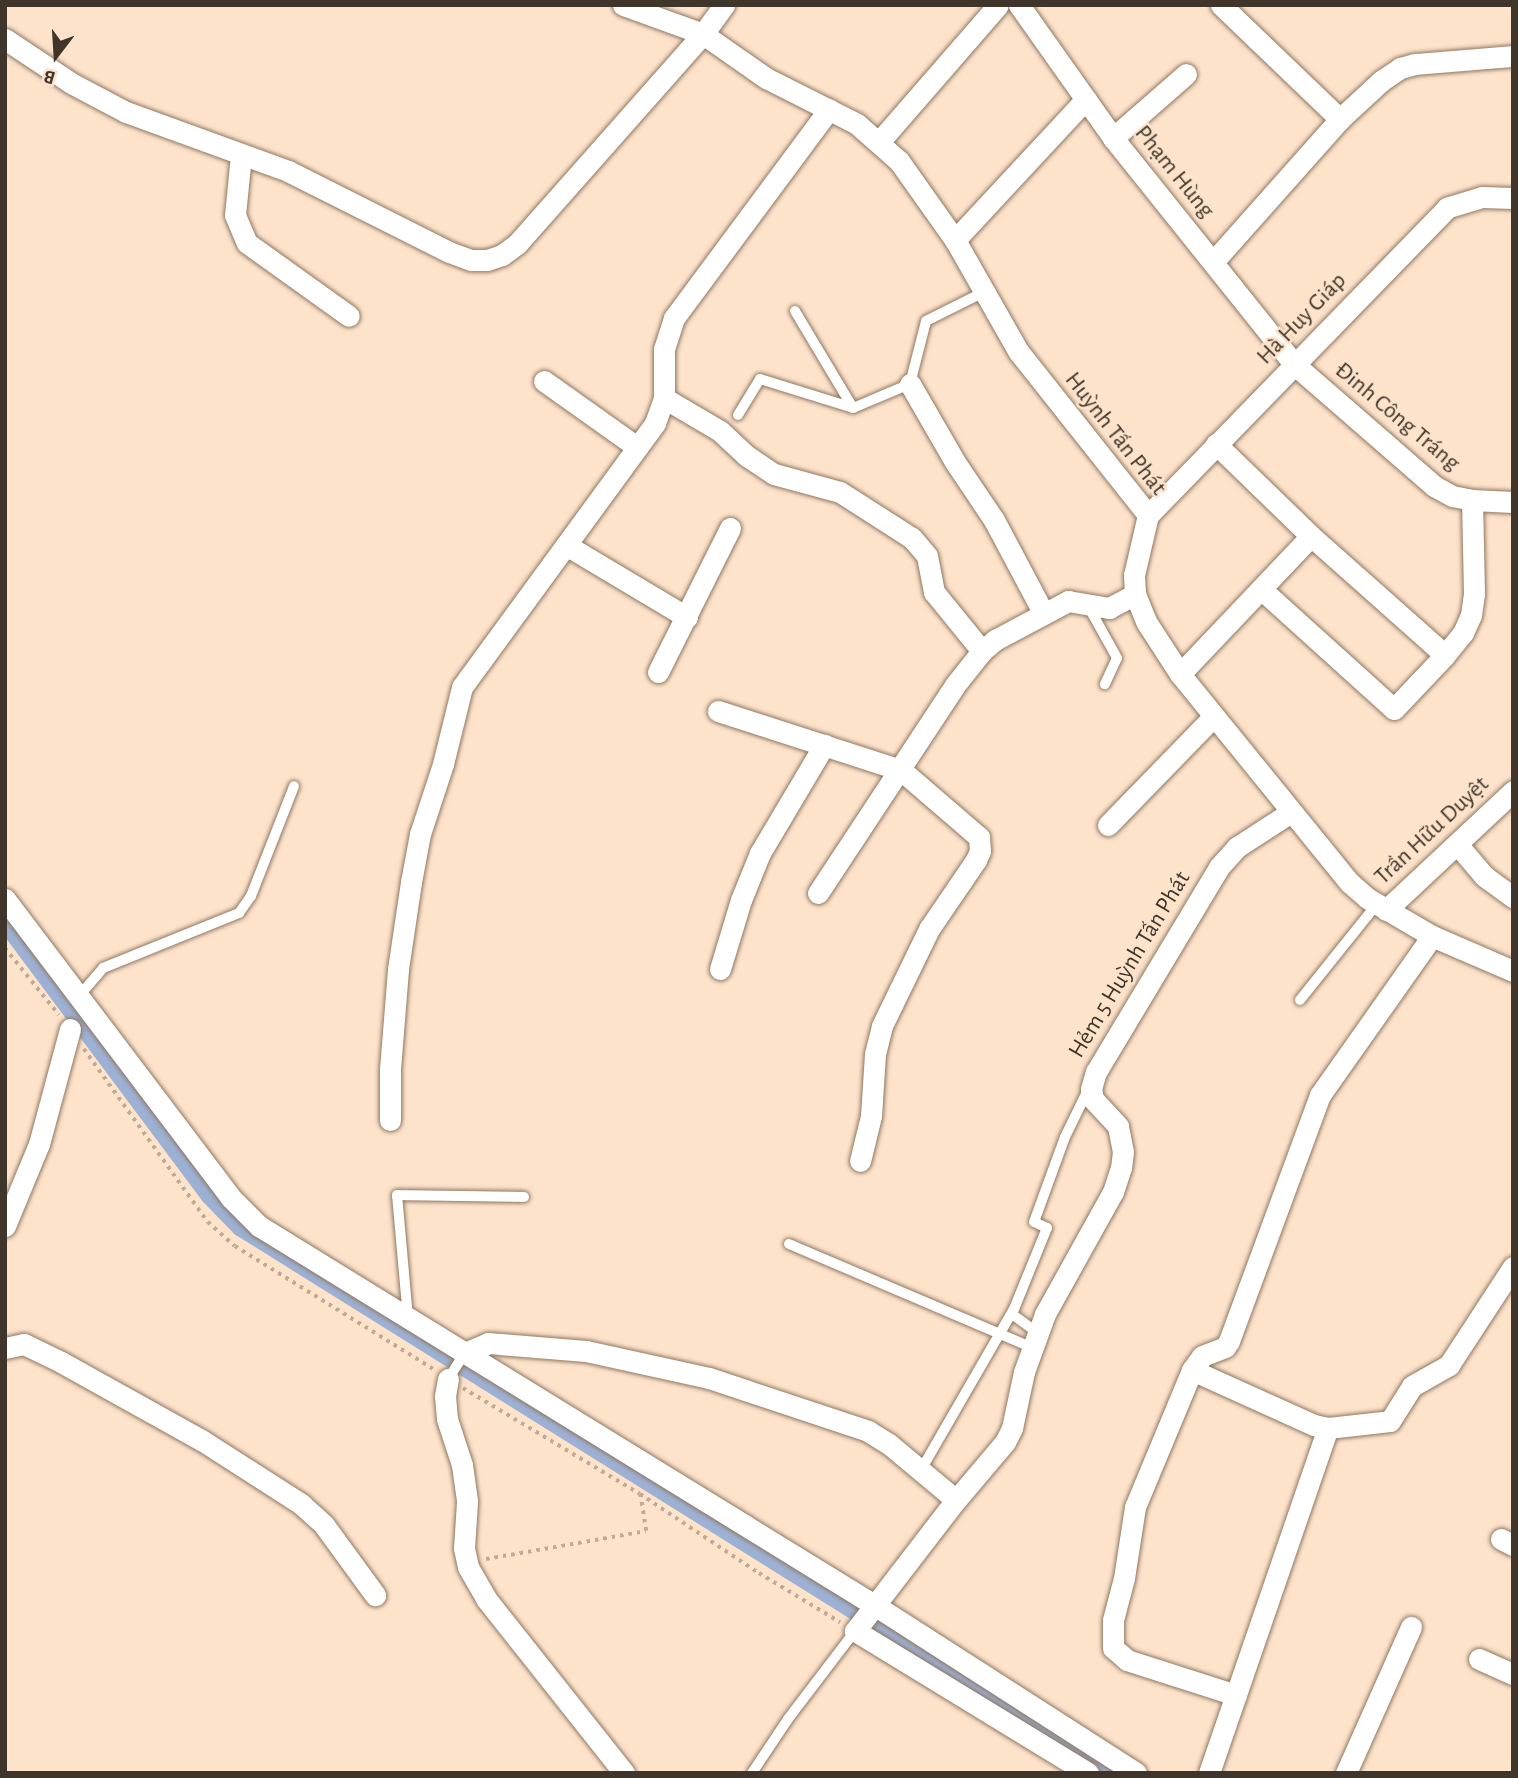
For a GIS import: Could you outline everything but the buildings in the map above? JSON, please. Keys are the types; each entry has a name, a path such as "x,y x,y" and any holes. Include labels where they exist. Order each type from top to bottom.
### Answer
{"street":[{"name":"Huỳnh Tấn Phát","path":"622,5 703,34 766,78 830,108 879,142 900,161 955,240 1018,351 1148,515 1135,562 1135,594 1147,623 1180,674 1350,883 1382,907 1432,936 1513,971"},
{"path":"5,39 98,99 288,171 449,252 471,260 487,260 502,255 517,244 703,34 724,5"},
{"path":"879,142 998,5"},
{"name":"Phạm Hùng","path":"1019,5 1113,138 1295,365"},
{"path":"1221,5 1340,119"},
{"path":"1213,262 1340,119 1381,81 1400,68 1436,60 1513,56"},
{"path":"1113,138 1186,74"},
{"path":"955,240 1086,99"},
{"path":"390,1120 390,1069 397,981 411,882 420,834 443,764 455,705 471,671 654,423 664,398 664,349 674,318 830,108"},
{"path":"242,155 235,215 247,243 349,316"},
{"name":"Hà Huy Giáp","path":"1148,515 1447,208 1482,197 1513,198"},
{"name":"Đinh Công Tráng","path":"1295,365 1434,486 1452,496 1513,502"},
{"path":"544,381 637,447"},
{"path":"910,384 955,462 994,520 1044,614"},
{"path":"664,398 720,431 747,457 774,474 840,492 912,538 927,556 934,592 982,651"},
{"path":"1216,444 1311,536 1445,655"},
{"path":"1261,589 1394,709 1445,655 1463,633 1471,615 1474,594 1472,500"},
{"path":"658,673 730,528"},
{"path":"1180,674 1311,536"},
{"path":"566,545 687,617"},
{"path":"818,893 901,770 954,685 982,651 995,640 1068,601 1109,608 1135,594"},
{"path":"718,711 901,770 979,837 981,850 929,929 882,1026 875,1054 871,1116 860,1161"},
{"path":"1108,825 1214,716"},
{"path":"720,968 741,900 760,853 824,745"},
{"name":"Trần Hữu Duyệt","path":"1382,907 1457,844 1513,791"},
{"name":"Hẻm 5 Huỳnh Tấn Phát","path":"867,1617 956,1500 1005,1442 1017,1412 1035,1340 1058,1288 1113,1192 1123,1152 1118,1126 1093,1099 1092,1081 1219,867 1237,847 1291,811"},
{"path":"1457,844 1484,876 1513,897"},
{"path":"5,899 14,928 79,996 258,1226 465,1353 867,1617 1088,1773"},
{"path":"1237,1695 1117,1655 1111,1638 1135,1507 1192,1370 1202,1356 1227,1346 1320,1095 1432,936"},
{"path":"5,1226 39,1144 70,1029"},
{"path":"1192,1370 1328,1428 1390,1420 1412,1386 1449,1365 1513,1267"},
{"path":"5,1348 15,1343 24,1344 61,1362 203,1441 301,1504 324,1525 375,1595"},
{"path":"465,1353 488,1343 586,1351 709,1378 852,1424 889,1444 956,1500"},
{"path":"448,1379 445,1396 447,1419 462,1465 467,1502 464,1548 468,1567 487,1600 624,1773"},
{"path":"1209,1773 1328,1428"},
{"path":"867,1617 1136,1773"},
{"path":"1346,1773 1411,1627"},
{"path":"1479,1659 1513,1674"}],"lane":[{"path":"738,415 760,379 853,408 910,384 926,321 986,291"},
{"path":"795,311 853,408"},
{"path":"1087,604 1117,658 1105,684"},
{"path":"79,996 103,968 239,913 251,896 294,786"},
{"path":"1300,1000 1382,907"},
{"path":"1035,1340 1012,1314 1047,1228 1034,1222 1065,1137 1092,1081"},
{"path":"408,1318 397,1195 524,1197"},
{"path":"789,1244 998,1333 1035,1340"},
{"path":"921,1470 998,1333 1015,1308"},
{"path":"448,1379 465,1353"},
{"path":"752,1773 788,1719 867,1617"}],"path":[{"path":"486,1559 646,1531 640,1494"}],"waterway":[{"path":"5,922 209,1195 240,1227 1114,1773"}]}
